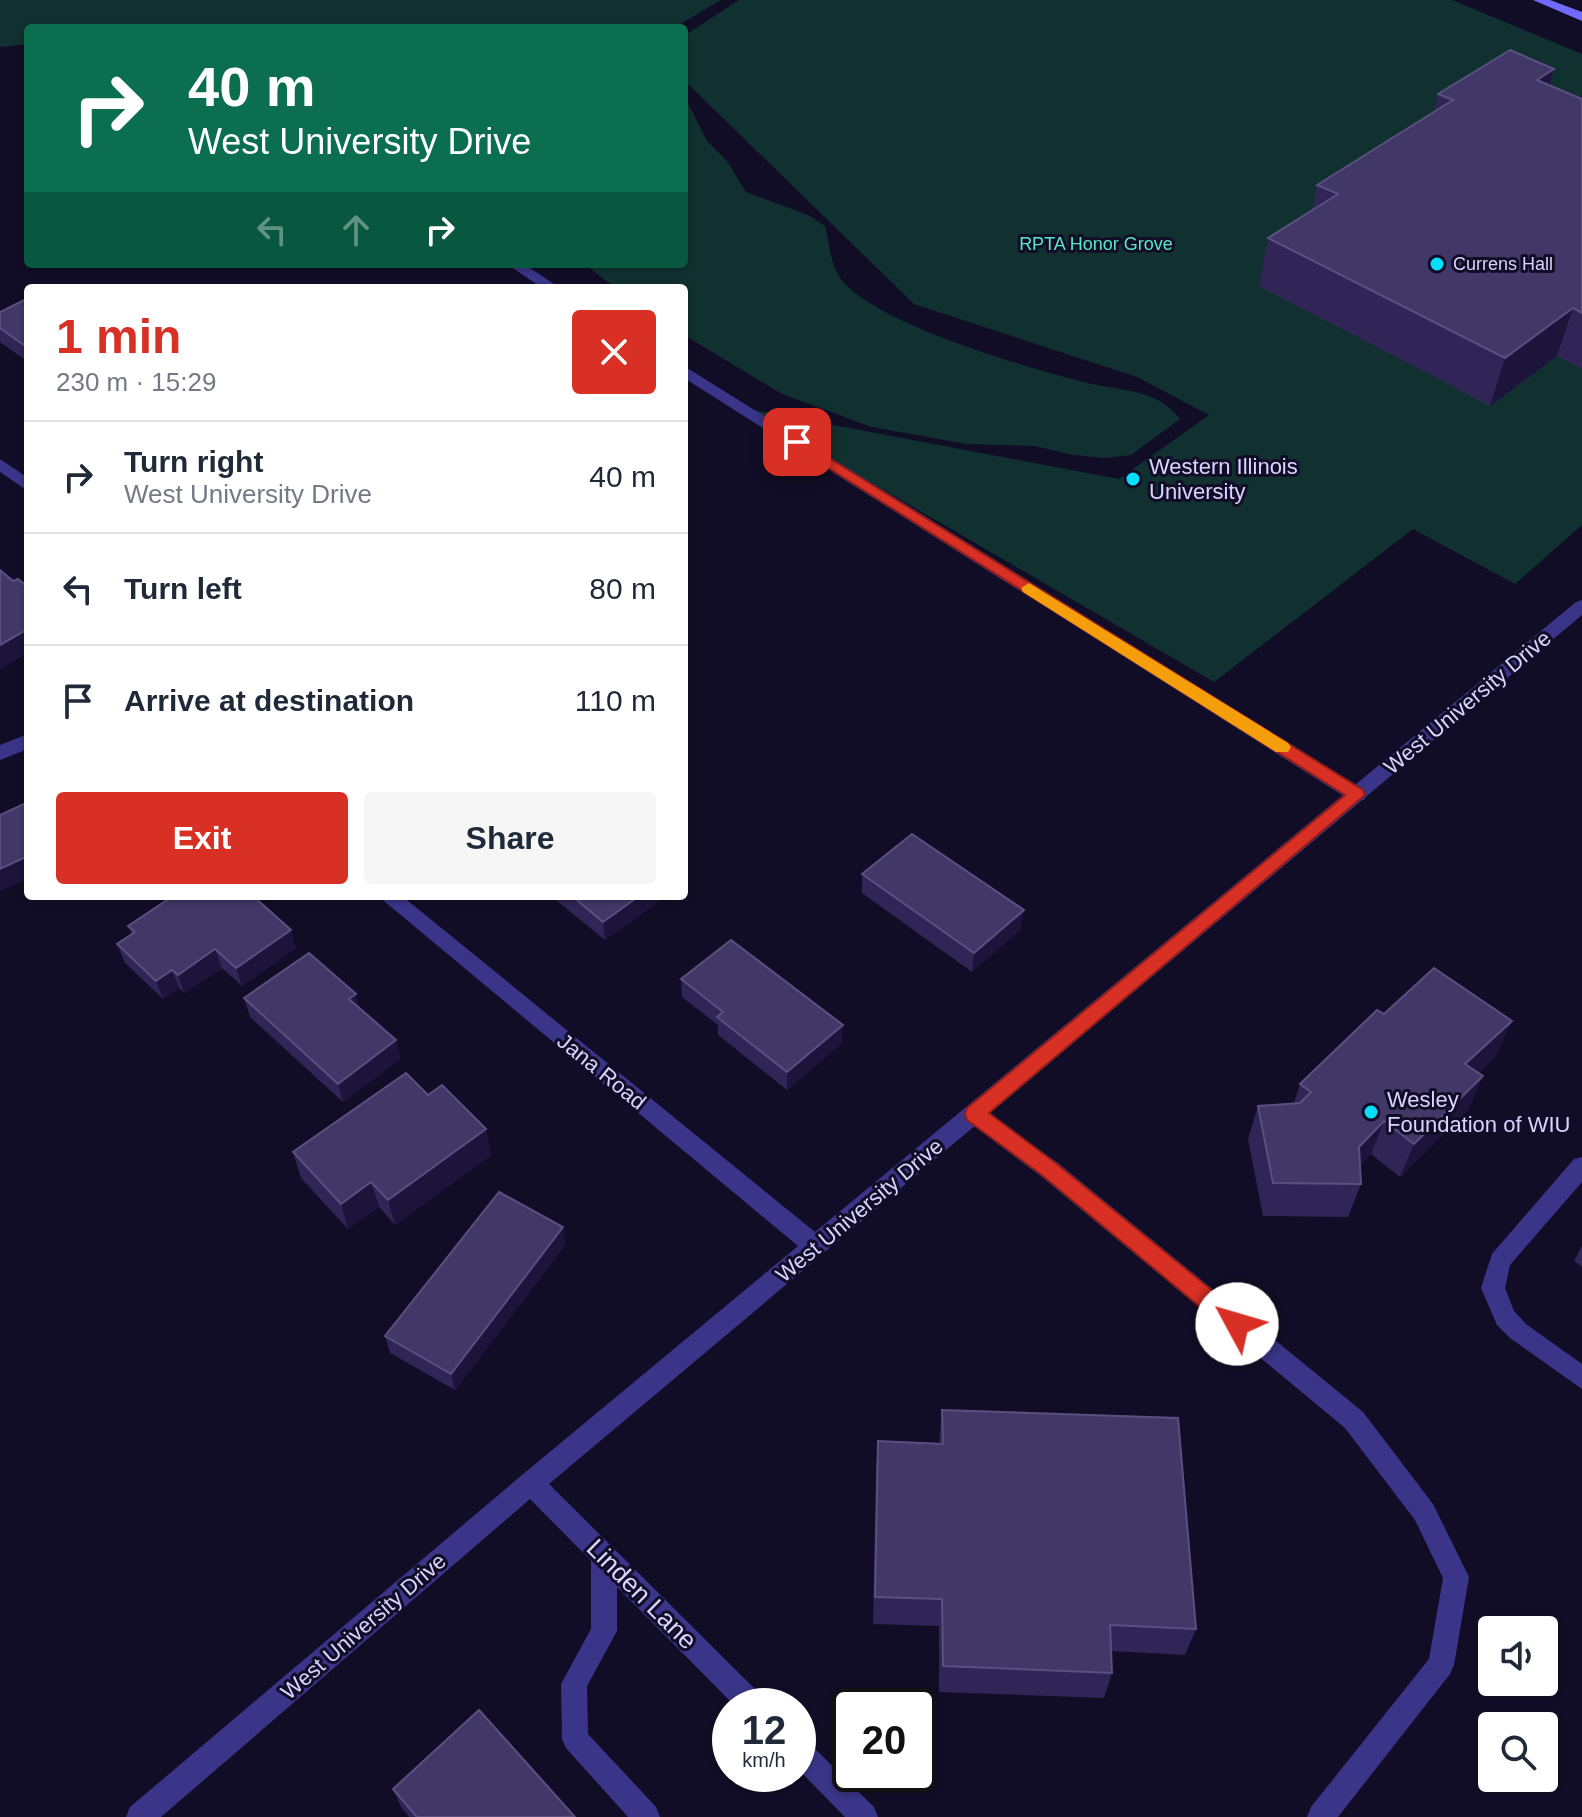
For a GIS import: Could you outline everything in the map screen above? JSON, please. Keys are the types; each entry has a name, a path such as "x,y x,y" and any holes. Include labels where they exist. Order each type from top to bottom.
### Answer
{"street":[{"path":"1539,0 1582,17"},
{"path":"520,268 546,284"},
{"path":"688,374 1357,795"},
{"path":"0,464 24,483"},
{"name":"West University Drive","path":"140,1817 531,1483 1582,606"},
{"path":"0,753 24,743"},
{"name":"Jana Road","path":"393,900 816,1247"},
{"path":"974,1114 1050,1170 1354,1420 1424,1512 1450,1564 1456,1577 1441,1665 1321,1817"},
{"path":"1582,1166 1500,1261 1493,1288 1505,1318 1582,1378"},
{"name":"Linden Lane","path":"531,1483 736,1688"},
{"path":"604,1556 604,1631 574,1684 575,1739 646,1817"},
{"path":"816,1768 864,1817"}],"green space":[{"path":"0,0 721,0 681,24 24,24 24,44 0,47"},
{"name":"RPTA Honor Grove","path":"739,0 1452,0 1582,54 1582,525 1515,584 1413,529 1214,682 743,408 1119,479 1209,415 1137,377 914,304 688,84 688,33"},
{"path":"688,105 707,141 727,161 746,192 808,215 825,226 837,273 853,291 880,309 994,356 1067,378 1151,397 1172,409 1180,419 1131,455 1105,458 1073,455 1035,446 967,444 872,427 782,394 688,337 688,284 611,284 589,268 688,268"}],"building":[{"name":"Currens Hall","path":"1510,50 1554,69 1537,80 1582,99 1582,313 1573,308 1505,358 1268,238 1338,194 1317,185 1453,100 1438,94"},
{"path":"24,300 24,345 0,328 0,312"},
{"path":"0,570 13,581 18,579 24,584 24,631 0,645"},
{"path":"24,804 24,858 0,869 0,815"},
{"path":"912,834 1024,910 974,953 862,874"},
{"path":"167,900 257,900 291,930 236,968 215,949 178,975 172,970 156,981 117,944 135,932 128,926"},
{"path":"577,900 633,900 603,922"},
{"path":"731,940 843,1025 787,1072 717,1017 723,1012 681,979"},
{"path":"309,953 356,994 349,999 396,1040 338,1084 244,998"},
{"path":"1434,968 1512,1021 1465,1064 1483,1076 1414,1144 1384,1121 1359,1147 1361,1184 1273,1183 1258,1106 1300,1103 1311,1092 1300,1084 1377,1010 1384,1014"},
{"path":"406,1073 428,1095 442,1085 486,1129 388,1200 371,1182 341,1204 293,1152"},
{"path":"499,1192 563,1227 451,1374 385,1336"},
{"path":"942,1410 1178,1418 1196,1629 1110,1625 1112,1673 943,1666 942,1599 875,1597 878,1441 943,1444"},
{"path":"479,1710 575,1817 417,1817 393,1789"}],"slow traffic":[{"path":"1029,588 1282,747"}],"place":[{"name":"Currens Hall","path":"1437,264"},
{"name":"Western Illinois University","path":"1133,479"},
{"name":"Wesley Foundation of WIU","path":"1371,1112"}],"route":[{"path":"797,442 1357,795 974,1114 1050,1170 1237,1324"}]}
